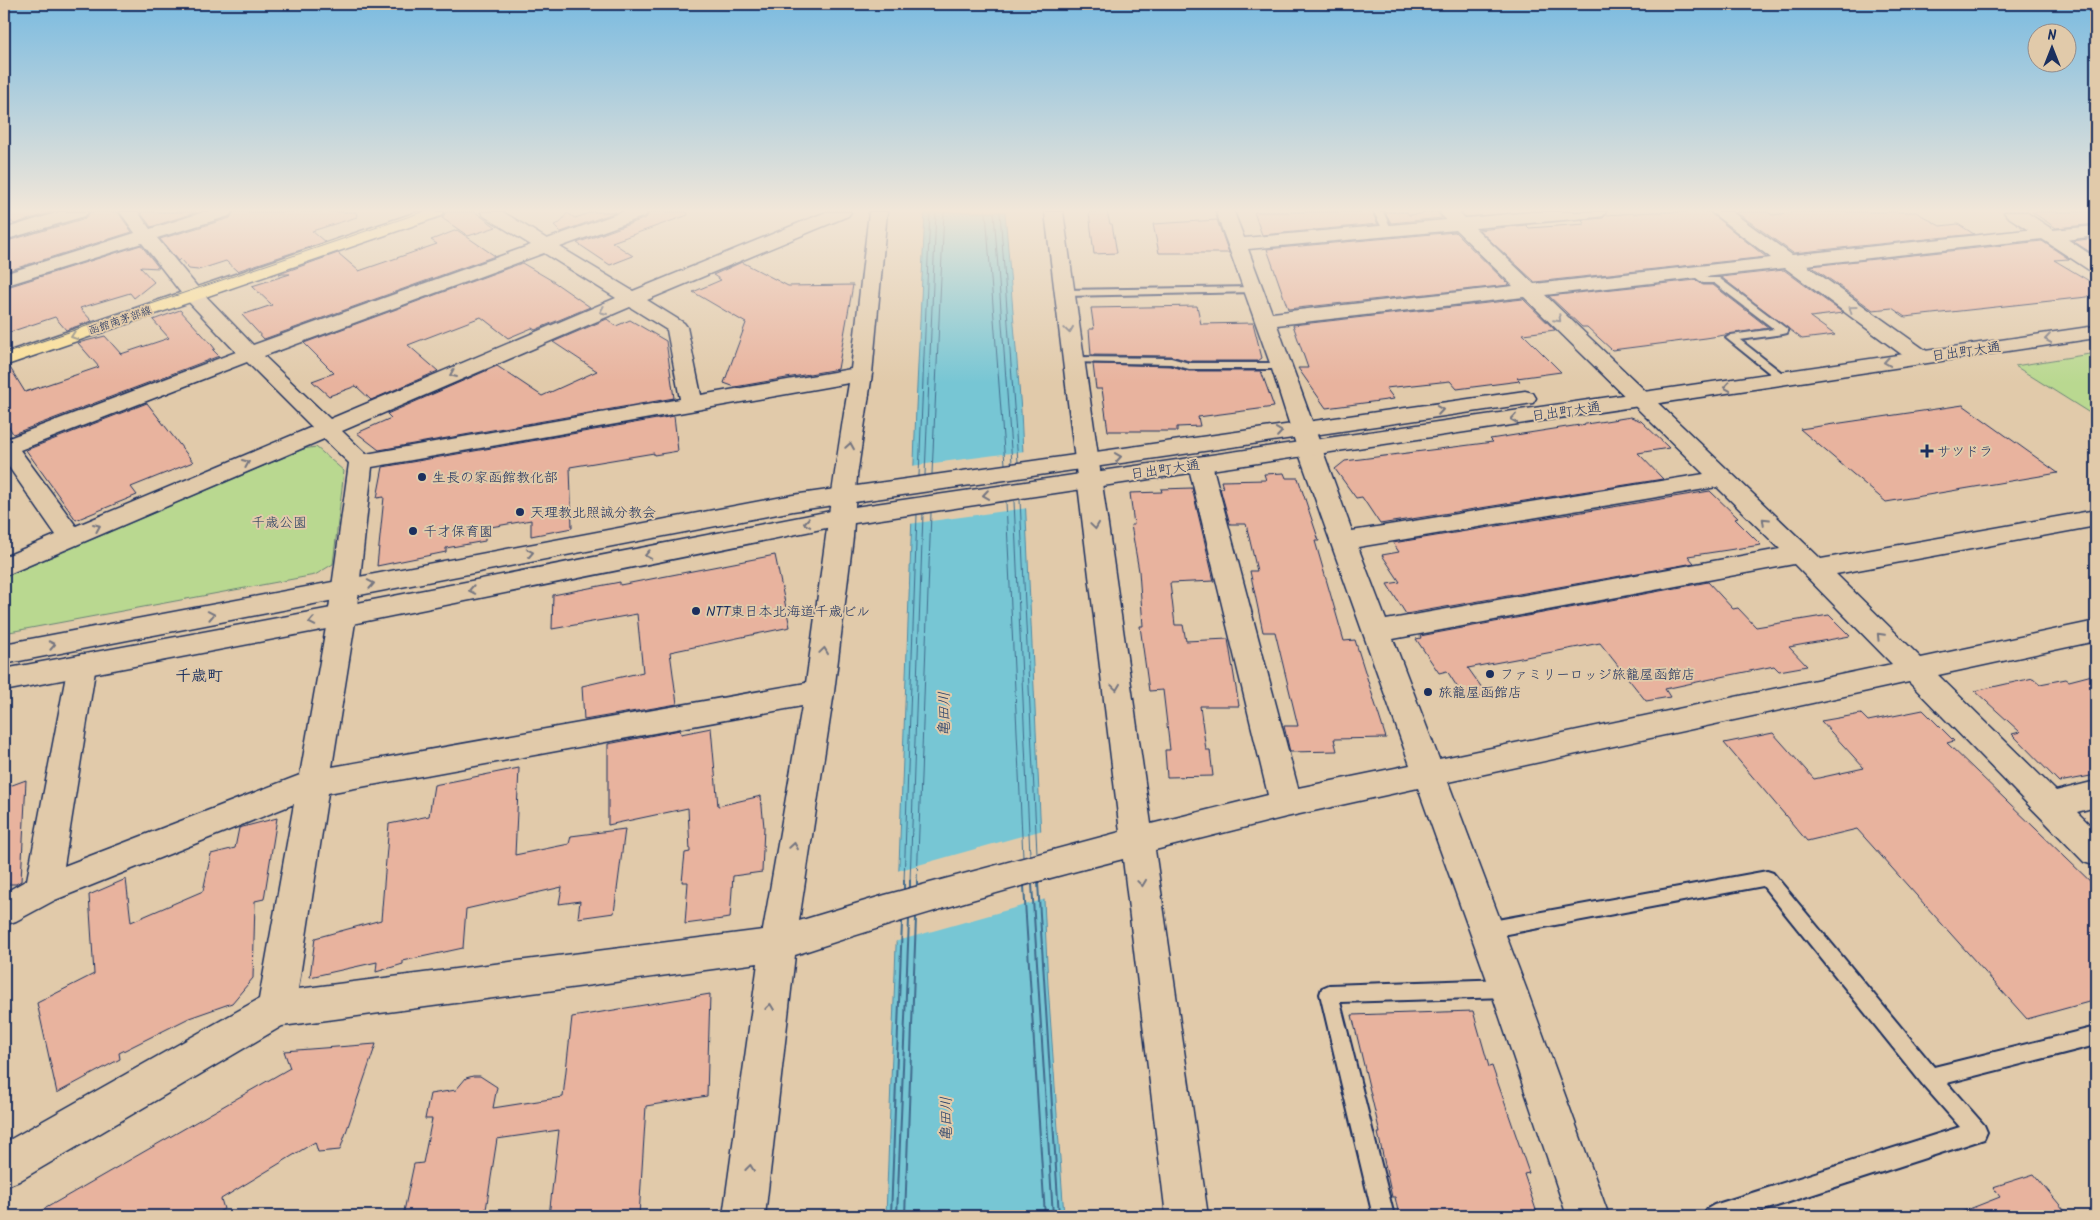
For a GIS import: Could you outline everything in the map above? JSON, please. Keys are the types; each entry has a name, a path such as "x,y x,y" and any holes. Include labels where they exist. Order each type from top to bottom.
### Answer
{"main road":[{"name":"函館南茅部線","path":"4,360 243,269"},
{"name":"函館南茅部線","path":"4,344 253,269"}],"street":[{"path":"4,280 40,269"},
{"path":"173,269 249,354 361,462"},
{"path":"71,538 5,446 481,269"},
{"path":"584,269 677,327 692,405"},
{"path":"4,567 704,269"},
{"path":"744,1216 778,944 819,692 840,537 842,505 861,374 872,269"},
{"path":"1061,269 1187,1216"},
{"path":"1245,269 1282,366 1376,632 1508,988 1588,1216"},
{"path":"1508,269 1807,562 2096,852"},
{"path":"1264,320 1709,269"},
{"path":"1797,269 1920,357"},
{"name":"日出町大通","path":"1632,392 1762,363 2096,315"},
{"name":"日出町大通","path":"343,603 842,505 1632,392 1782,378 2096,332"},
{"path":"361,462 861,374"},
{"name":"日出町大通","path":"1088,471 1200,464 1306,438"},
{"path":"276,1009 343,603 361,462"},
{"path":"1200,464 1286,804"},
{"path":"1344,541 1722,479"},
{"path":"1376,632 1807,562 2096,518"},
{"path":"4,654 343,603"},
{"path":"4,680 82,665 343,603"},
{"path":"4,1166 276,1009 778,944 885,910 1058,861 1286,804 2096,631"},
{"path":"43,888 82,665"},
{"path":"4,910 43,888 313,783 819,692"},
{"path":"2049,806 2096,794"}],"lane":[{"path":"1692,271 1706,281 1716,280 1783,331 1732,338 1782,378"},
{"path":"1064,293 1253,290"},
{"path":"1073,360 1171,361 1189,366 1282,366"},
{"path":"1486,930 1767,878 1930,1078 1977,1132 1714,1216"},
{"path":"1383,1216 1329,994 1508,988"},
{"path":"1930,1078 2096,1036"}],"green space":[{"path":"2096,353 2096,417 2015,366"},
{"name":"千歳公園","path":"316,447 344,471 333,564 315,575 4,633 4,577 303,449"}],"water":[{"name":"亀田川","path":"922,269 1010,269 1021,411 1048,985 1064,1216 886,1216"}],"pier":[{"path":"1025,451 1028,508 909,524 911,466"},
{"path":"1043,830 1046,899 894,942 897,871"}],"building":[{"path":"65,269 142,269 154,282 134,298 130,293 80,308 92,321 66,330 55,317 4,334 4,288"},
{"path":"293,269 357,269 359,271 365,269 459,269 264,339 242,315 272,305 252,286 290,274 279,274"},
{"path":"506,269 532,269 590,307 535,330 532,328 508,338 481,317 408,345 438,371 371,400 356,386 329,396 312,381 334,373 304,343"},
{"path":"727,269 755,269 788,286 853,285 838,369 735,387 724,383 746,323 693,292 721,280 713,275"},
{"path":"1274,269 1493,269 1509,285 1288,309"},
{"path":"1521,269 1656,269 1535,282"},
{"path":"1815,269 2069,269 2096,285 2096,296 1905,317 1892,308 1873,310"},
{"path":"1784,270 1843,313 1810,317 1835,335 1802,339 1721,277"},
{"path":"1696,280 1703,285 1713,285 1769,328 1612,350 1587,327 1582,327 1549,296"},
{"path":"1523,299 1555,330 1523,334 1561,372 1517,378 1520,381 1457,389 1450,381 1386,388 1394,399 1326,408 1298,368 1308,368 1293,325"},
{"path":"1197,306 1201,324 1253,323 1262,358 1258,361 1189,361 1171,356 1091,355 1089,329 1094,329 1091,308"},
{"path":"180,310 212,345 215,349 213,350 219,356 13,434 4,418 4,368 9,366 25,392 99,367 78,343 105,336 121,354 169,338 153,320"},
{"path":"607,319 616,326 630,320 666,341 674,398 379,450 357,433 391,418 387,414 497,366 542,396 597,371 553,342"},
{"path":"1093,364 1171,366 1189,371 1261,371 1274,407 1198,417 1200,426 1177,427 1177,431 1108,431 1102,389 1096,389"},
{"path":"147,403 193,462 131,487 137,495 76,520 26,450"},
{"name":"サツドラ","path":"1963,405 2058,473 1886,502 1800,429"},
{"path":"674,416 678,451 654,455 654,453 570,467 572,528 531,536 531,520 485,528 485,541 446,548 446,552 377,566 384,497 377,498 383,467"},
{"path":"1631,417 1641,421 1669,448 1638,453 1663,479 1380,524 1362,497 1356,498 1335,469 1345,461 1493,442 1490,439"},
{"path":"1284,473 1286,478 1298,478 1319,541 1315,541 1344,641 1355,640 1386,738 1334,739 1337,751 1290,752 1284,726 1298,726 1275,632 1263,632 1250,571 1257,571 1246,524 1230,524 1220,488 1223,488 1221,481 1266,480 1264,474"},
{"path":"1192,488 1214,581 1170,583 1175,625 1183,625 1186,641 1228,639 1239,706 1200,706 1206,750 1210,750 1213,776 1167,777 1165,750 1170,750 1163,690 1149,691 1140,626 1143,626 1139,571 1131,525 1134,525 1130,493 1162,492 1161,489"},
{"path":"1710,491 1738,518 1735,519 1761,545 1688,556 1694,563 1406,614 1387,584 1400,582 1382,555 1399,552 1393,543"},
{"path":"775,555 790,627 670,652 677,704 584,720 582,686 643,672 637,614 552,629 553,595 620,582 620,585"},
{"path":"1708,582 1733,609 1738,608 1756,627 1829,615 1850,636 1789,647 1807,666 1779,671 1774,666 1697,682 1665,689 1670,697 1646,701 1600,643 1468,668 1487,695 1465,699 1447,671 1439,673 1416,639 1421,638 1420,636"},
{"path":"2096,674 2096,775 2059,782 2012,734 2020,732 1975,691 2033,678 2040,684 2066,679 2069,681"},
{"path":"1923,710 1954,741 1947,743 2096,887 2096,1000 2027,1019 1857,829 1807,841 1724,743 1773,733 1814,779 1864,768 1821,721 1861,714 1868,721"},
{"path":"711,728 718,806 761,796 764,827 762,872 733,876 730,918 685,924 688,882 682,882 685,853 690,852 688,808 608,825 608,744 680,730 681,734"},
{"path":"519,768 515,855 569,844 571,836 625,829 614,913 578,918 580,901 559,904 562,887 466,909 463,948 403,961 403,964 376,972 377,962 310,977 315,938 381,920 389,824 429,816 434,785"},
{"path":"26,780 21,881 16,884 4,884 4,788"},
{"path":"277,818 264,899 255,901 253,978 232,1003 189,1018 119,1053 120,1059 57,1093 37,1003 94,974 89,895 126,879 131,922 203,891 211,854 235,848 239,828"},
{"path":"710,994 707,1096 646,1106 639,1216 549,1216 559,1130 497,1139 485,1216 403,1216 414,1164 423,1163 432,1119 425,1119 430,1094 456,1090 466,1078 480,1076 497,1087 493,1108 563,1097 572,1017"},
{"path":"1473,1011 1489,1067 1492,1066 1529,1173 1524,1174 1538,1216 1399,1216 1395,1197 1392,1197 1378,1133 1380,1133 1352,1015"},
{"path":"376,1044 340,1150 318,1152 315,1142 221,1199 224,1209 212,1216 32,1216 290,1068 284,1051"},
{"path":"2034,1174 2069,1216 1954,1216 2000,1197 1993,1187"}],"tram line":[{"path":"4,354 254,269"}],"place":[{"name":"サツドラ","path":"1927,451"},
{"name":"生長の家函館教化部","path":"422,477"},
{"name":"天理教北照誠分教会","path":"520,512"},
{"name":"千才保育園","path":"413,531"},
{"name":"NTT東日本北海道千歳ビル","path":"696,611"},
{"name":"ファミリーロッジ旅籠屋函館店","path":"1490,674"},
{"name":"旅籠屋函館店","path":"1428,692"}],"district":[{"name":"千歳町","path":"199,675"}]}
